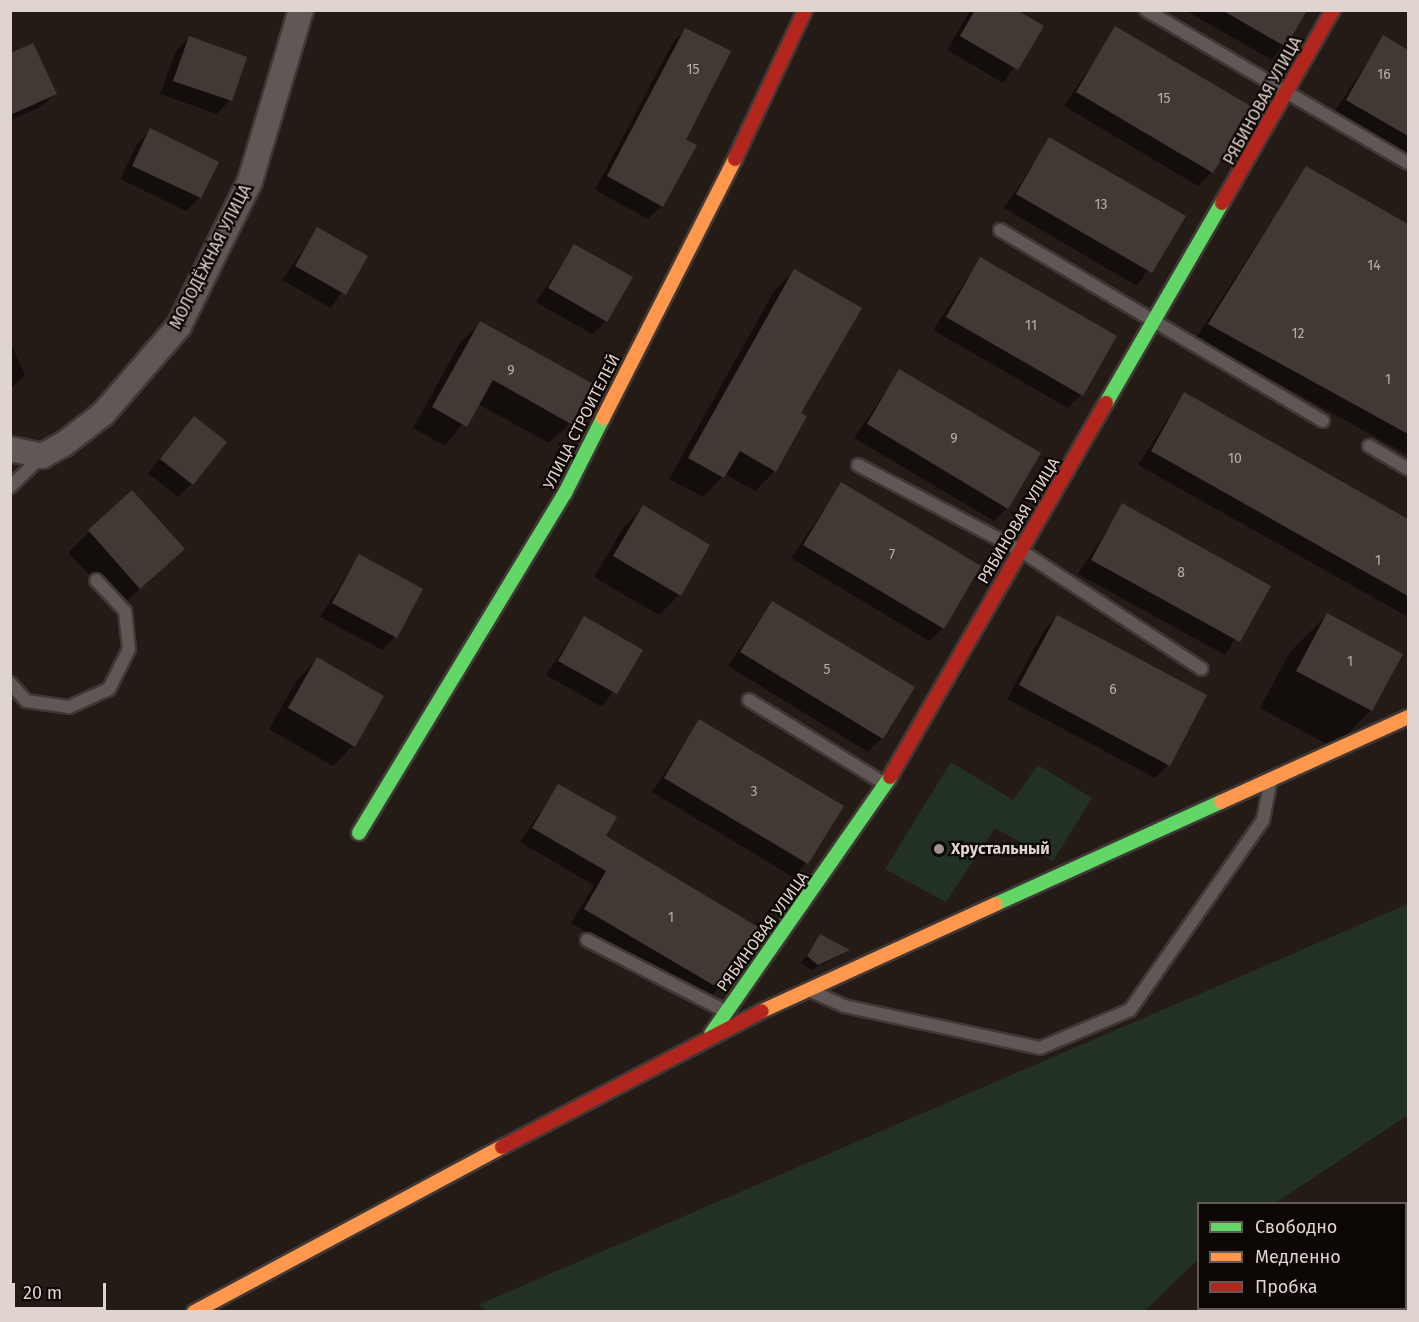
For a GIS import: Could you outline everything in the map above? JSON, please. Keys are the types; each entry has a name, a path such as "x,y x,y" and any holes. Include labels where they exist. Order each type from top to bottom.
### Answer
{"street":[{"name":"МОЛОДЁЖНАЯ УЛИЦА","path":"42,456 103,414 179,326 250,181 301,10"},
{"name":"УЛИЦА СТРОИТЕЛЕЙ","path":"359,833 565,493 758,116 805,10"},
{"name":"РЯБИНОВАЯ УЛИЦА","path":"711,1034 886,785 1020,550 1156,325 1333,10"},
{"path":"10,449 42,456"},
{"path":"194,1311 711,1034 1408,717"}],"lane":[{"path":"1146,10 1408,163"},
{"path":"1000,230 1156,325 1323,421"},
{"path":"1369,446 1408,469"},
{"path":"10,487 42,456"},
{"path":"858,465 1020,550 1202,669"},
{"path":"10,683 26,700 69,707 109,689 129,649 125,611 96,580"},
{"path":"749,700 886,785"},
{"path":"809,990 844,1006 1040,1048 1130,1010 1263,820 1271,780"},
{"path":"587,940 725,1011"}],"green space":[{"name":"Хрустальный","path":"951,762 1013,800 1038,765 1092,798 1053,861 995,828 946,902 885,869"},
{"path":"1408,904 1408,1115 1277,1202 1197,1202 1197,1260 1145,1311 489,1312 478,1305"}],"building":[{"path":"975,10 1017,10 1044,26 1018,70 960,36"},
{"path":"1222,10 1307,10 1286,47"},
{"path":"1115,26 1252,107 1213,173 1076,92"},
{"path":"685,28 731,51 686,140 697,145 663,207 607,176"},
{"path":"1383,35 1408,50 1408,136 1346,100"},
{"path":"189,36 247,57 232,101 173,81"},
{"path":"33,43 57,94 10,115 10,53"},
{"path":"150,128 219,162 201,198 132,166"},
{"path":"1049,137 1186,216 1152,273 1016,194"},
{"path":"1306,166 1408,224 1408,434 1208,324"},
{"path":"317,227 368,256 346,295 295,266"},
{"path":"574,244 633,277 607,322 548,288"},
{"path":"980,257 1117,336 1083,396 946,317"},
{"path":"794,269 862,308 801,413 807,416 776,472 740,451 724,478 688,458"},
{"path":"480,321 593,384 571,424 493,380 467,427 432,407"},
{"path":"899,369 1041,453 1008,509 867,424"},
{"path":"1184,392 1408,519 1408,596 1151,451"},
{"path":"194,416 227,442 193,485 160,459"},
{"path":"841,482 981,566 944,629 803,545"},
{"path":"132,490 185,549 140,589 88,530"},
{"path":"1122,503 1271,586 1240,642 1091,560"},
{"path":"643,505 710,545 681,596 613,556"},
{"path":"359,554 423,589 397,638 332,603"},
{"path":"772,601 915,687 883,739 740,652"},
{"path":"1327,613 1403,654 1372,711 1296,671"},
{"path":"1057,615 1207,695 1170,766 1019,685"},
{"path":"584,616 643,650 617,694 558,661"},
{"path":"317,657 384,696 355,747 288,708"},
{"path":"699,719 844,806 808,864 664,778"},
{"path":"558,784 617,817 606,836 758,927 720,989 584,909 606,871 532,828"},
{"path":"820,934 850,950 818,965 807,956"}],"traffic: fast":[{"path":"1106,403 1222,203"},
{"path":"359,833 565,493 603,418"},
{"path":"711,1034 890,777"},
{"path":"996,904 1221,802"}],"traffic: slow":[{"path":"603,418 735,159"},
{"path":"1221,802 1408,717"},
{"path":"762,1011 996,904"},
{"path":"194,1312 502,1147"}],"traffic: jam":[{"path":"735,159 805,10"},
{"path":"1222,203 1333,10"},
{"path":"890,777 1106,403"},
{"path":"502,1147 762,1011"}],"place":[{"name":"Хрустальный","path":"939,849"}]}
